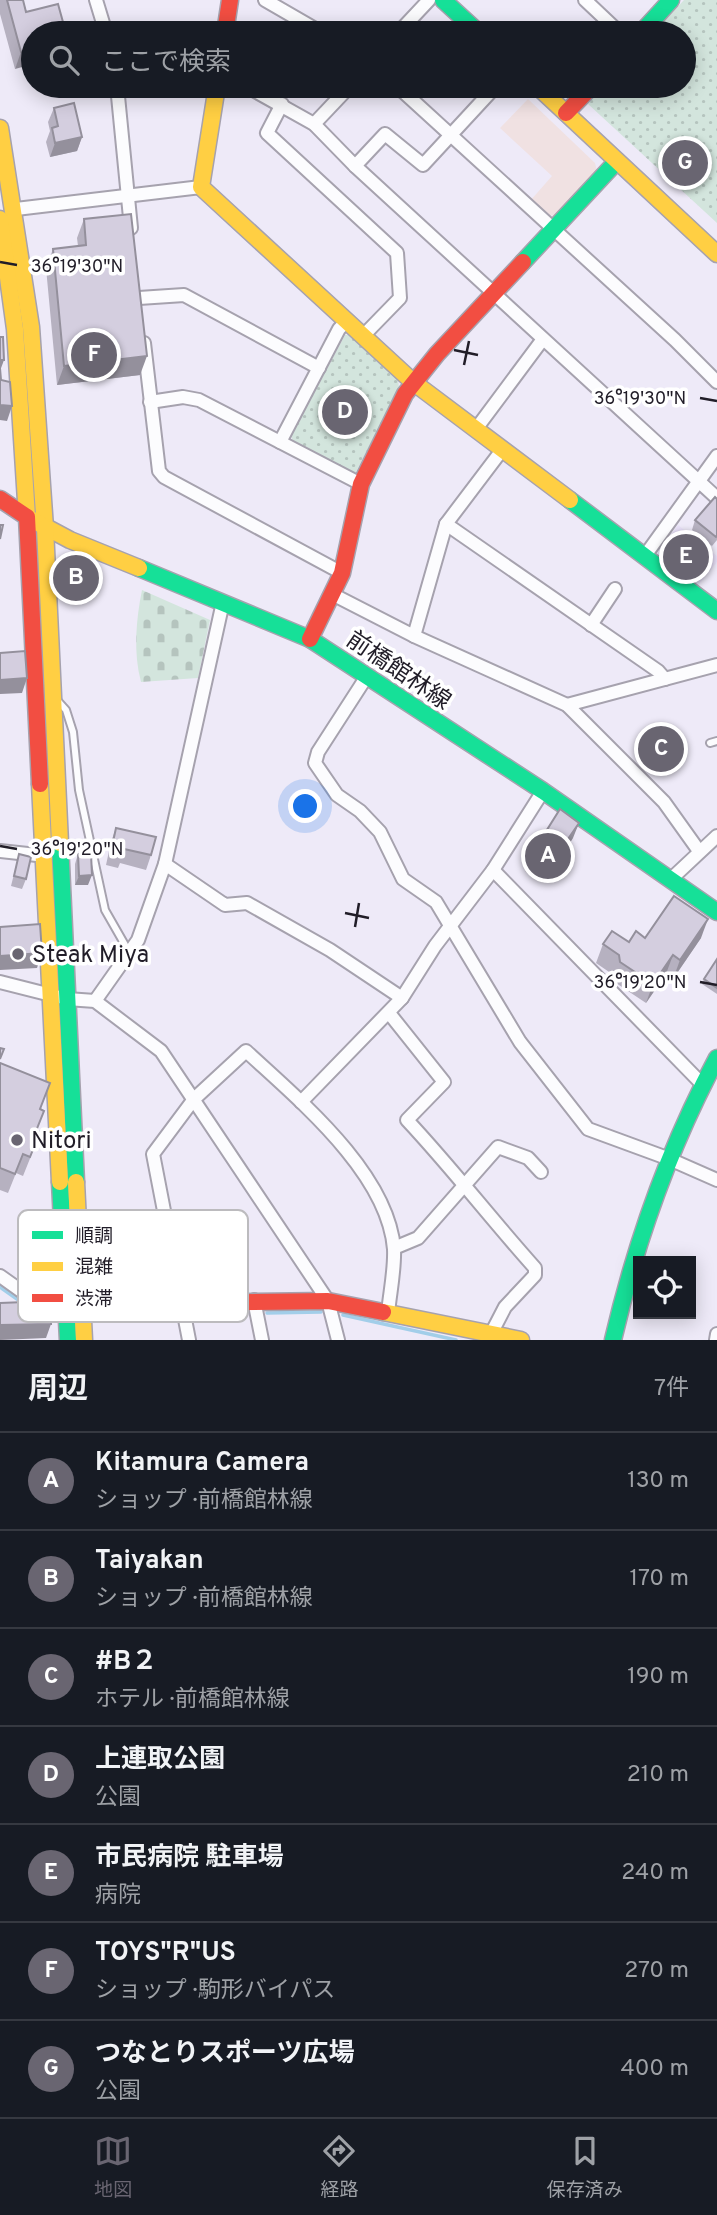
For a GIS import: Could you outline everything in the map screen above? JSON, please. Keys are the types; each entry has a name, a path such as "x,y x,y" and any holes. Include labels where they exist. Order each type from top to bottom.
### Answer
{"street":[{"path":"96,0 102,21"},
{"path":"227,21 230,0"},
{"path":"265,0 301,21"},
{"path":"409,21 429,0"},
{"path":"443,0 466,21"},
{"path":"585,0 607,21"},
{"path":"652,21 671,0"},
{"path":"118,98 133,246"},
{"path":"201,187 215,98"},
{"path":"270,98 314,124 355,166 697,483 717,498"},
{"path":"314,124 339,98"},
{"path":"410,98 717,382"},
{"path":"355,166 385,134 423,165 485,98"},
{"path":"550,98 717,254"},
{"path":"566,113 580,98"},
{"path":"282,104 267,133 397,253 400,298 363,336"},
{"path":"0,128 16,209 37,373 53,697 60,998 70,1210"},
{"path":"310,639 342,573 360,484 414,382 617,161"},
{"path":"16,209 201,187 414,382 717,611"},
{"path":"0,219 15,329 46,856 60,998"},
{"path":"319,368 184,295 139,304 156,465 164,477 342,573"},
{"path":"280,442 347,321"},
{"path":"476,429 543,339"},
{"path":"150,402 191,397 360,484"},
{"path":"414,636 446,524 502,450"},
{"path":"644,557 717,456"},
{"name":"前橋館林線","path":"0,499 45,528 310,639 542,792 717,912"},
{"path":"446,524 658,671 665,679"},
{"path":"591,625 615,589"},
{"path":"332,594 414,636 567,705 664,802 699,851"},
{"path":"95,1001 138,940 165,864 223,602"},
{"path":"567,705 717,665"},
{"path":"367,676 318,752 315,763 337,794 360,811 380,832 403,879 436,902 453,926 520,1042 588,1129 717,1180"},
{"path":"301,1102 402,998 435,946 453,926 493,870 542,792"},
{"path":"670,880 717,836"},
{"path":"0,851 46,856"},
{"path":"165,864 225,905 247,903 330,950 402,998"},
{"path":"493,870 702,1084"},
{"path":"0,982 60,998 95,1001 161,1051 328,1301 338,1340"},
{"path":"389,1013 444,1082 407,1120 459,1175 463,1185 535,1268 535,1275 505,1307 491,1334"},
{"path":"165,1210 153,1154 194,1100 246,1051 301,1102 362,1168 376,1189 394,1248 388,1313"},
{"path":"613,1340 633,1256 667,1158 717,1058"},
{"path":"394,1248 418,1238 498,1147 528,1158 541,1172"},
{"path":"0,1276 18,1289"},
{"path":"248,1300 328,1301 513,1339"},
{"path":"254,1300 262,1340"},
{"path":"68,1340 71,1322"},
{"path":"79,1322 84,1340"},
{"path":"187,1322 189,1340"},
{"path":"716,1340 717,1334"}],"lane":[{"path":"53,697 66,710 74,732 79,790 105,910 130,953"}],"shaded area":[{"path":"528,99 595,163 597,171 556,216 548,215 530,201 552,176 500,128"},
{"path":"678,525 717,556 717,562 696,588 654,558"}],"green space":[{"path":"684,0 717,0 717,223 588,104 593,98 696,98 696,21 664,21"},
{"path":"345,335 350,335 398,379 399,388 356,472 351,472 293,441 291,436"},
{"path":"142,590 210,620 198,678 141,682 136,636"}],"building":[{"path":"7,0 23,0 26,12 58,4 63,21 21,21 21,52"},
{"path":"74,103 82,137 55,143 52,128 58,126 54,108"},
{"path":"131,214 147,356 64,366 53,249 86,245 84,219"},
{"path":"0,337 3,337 4,360 0,360"},
{"path":"0,368 1,380 10,382 12,406 0,405"},
{"path":"715,497 717,499 716,537 695,520"},
{"path":"25,651 27,678 0,680 0,653"},
{"path":"560,809 579,823 548,868 530,857"},
{"path":"116,828 156,837 151,855 124,849 123,854 111,851"},
{"path":"19,854 31,857 26,879 14,876"},
{"path":"78,854 91,854 92,875 79,876"},
{"path":"674,896 708,919 680,960 673,955 653,984 620,962 619,955 603,944 612,931 629,942 636,931 645,938"},
{"path":"40,924 42,953 0,956 0,927"},
{"path":"717,959 717,988 704,979"},
{"name":"Nitori","path":"0,1063 50,1083 40,1109 44,1111 36,1131 40,1132 30,1157 23,1154 15,1174 0,1168"},
{"path":"18,1302 18,1322 51,1324 0,1325 0,1303"}],"waterway":[{"path":"0,1287 18,1300"},
{"path":"267,1313 321,1312"},
{"path":"343,1315 456,1340"}],"traffic: fast":[{"path":"443,0 466,21"},
{"path":"652,21 671,0"},
{"path":"523,262 617,161"},
{"path":"570,500 717,611"},
{"path":"139,568 310,639 543,791 717,912"},
{"path":"60,843 76,1182"},
{"path":"613,1340 643,1231 669,1161 717,1058"},
{"path":"60,1182 61,1210"},
{"path":"67,1322 68,1340"}],"traffic: slow":[{"path":"215,98 201,187 413,382 570,500"},
{"path":"550,98 717,254"},
{"path":"0,128 31,327 45,528"},
{"path":"0,219 15,329 27,517 70,540 139,568"},
{"path":"45,528 60,843"},
{"path":"40,784 60,1182"},
{"path":"76,1182 77,1210"},
{"path":"383,1312 521,1340"},
{"path":"83,1322 84,1340"}],"traffic: jam":[{"path":"227,21 230,0"},
{"path":"566,113 580,98"},
{"path":"310,639 342,573 361,484 405,394 437,354 523,262"},
{"path":"0,499 27,517 40,784"},
{"path":"248,1302 328,1301 383,1312"}],"place":[{"name":"つなとりスポーツ広場","path":"685,163"},
{"name":"TOYS\"R\"US","path":"94,355"},
{"name":"上連取公園","path":"345,412"},
{"name":"市民病院 駐車場","path":"686,557"},
{"name":"Taiyakan","path":"76,578"},
{"name":"#B２","path":"661,749"},
{"name":"Kitamura Camera","path":"548,856"},
{"name":"Steak Miya","path":"18,954"},
{"name":"Nitori","path":"17,1140"}]}
